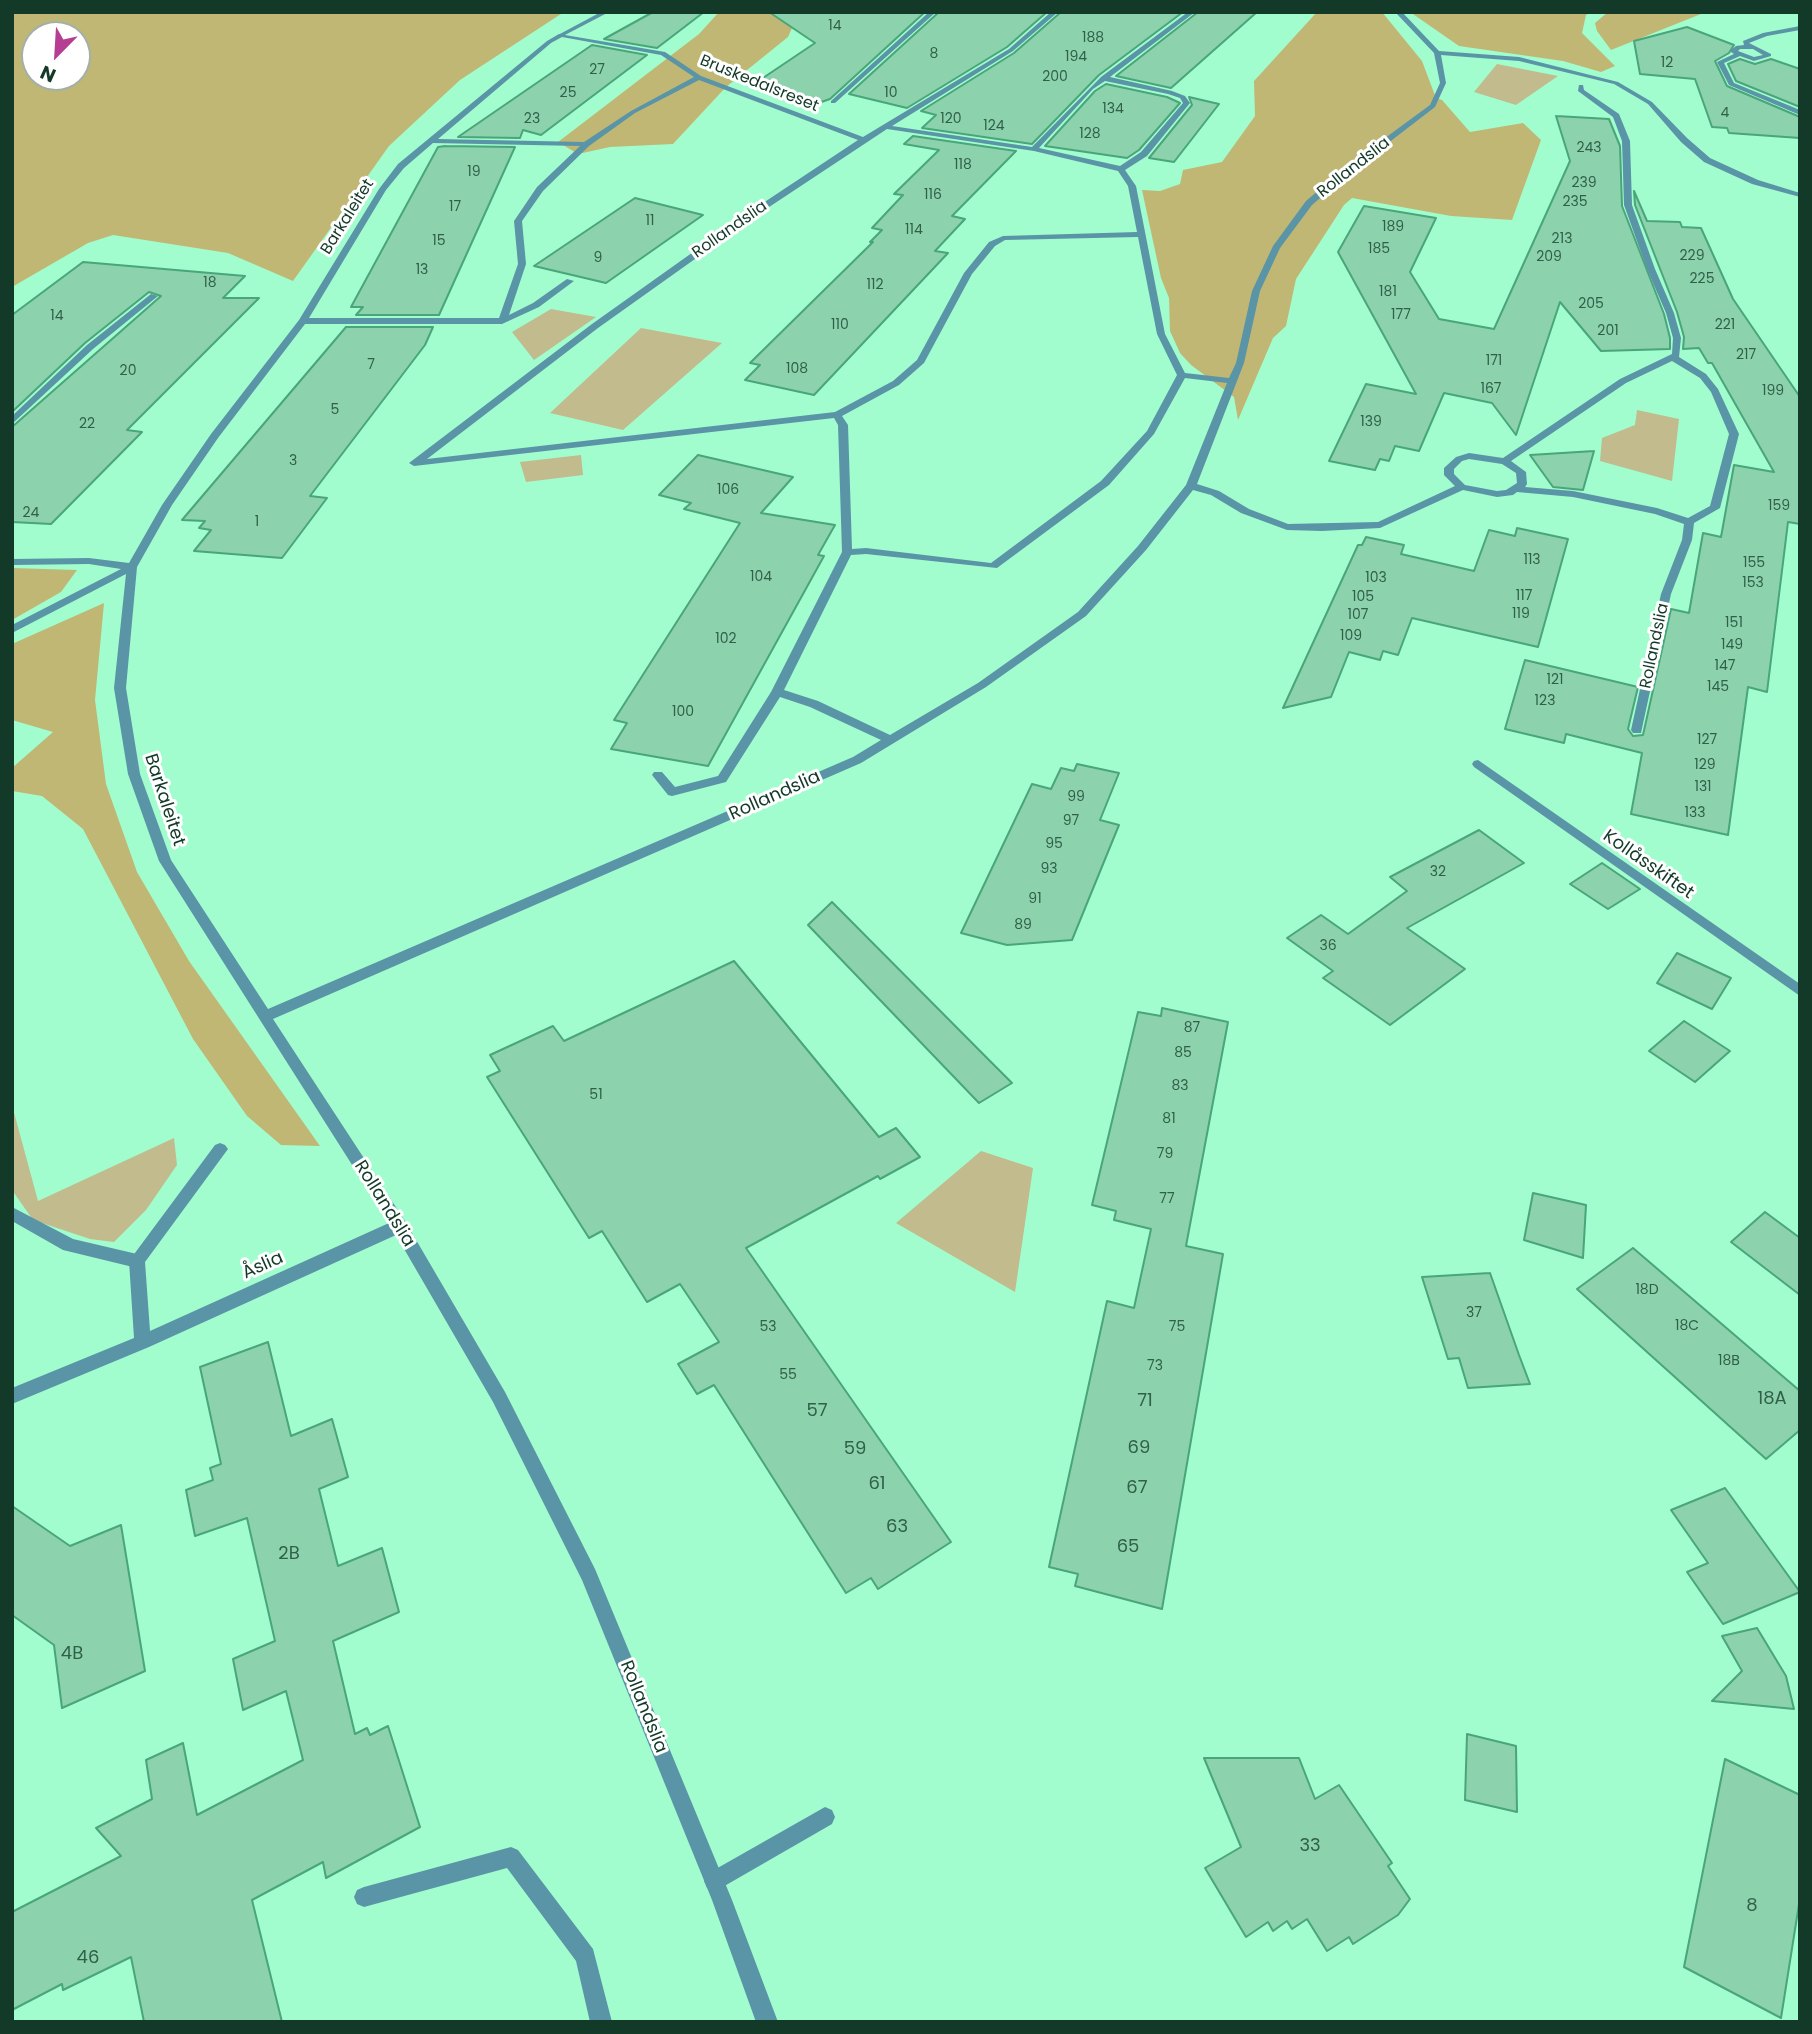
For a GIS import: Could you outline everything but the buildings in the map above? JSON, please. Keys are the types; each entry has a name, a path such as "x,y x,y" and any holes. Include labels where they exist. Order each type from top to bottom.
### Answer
{"street":[{"name":"Barkaleitet","path":"265,1016 165,861 134,774 120,688 132,567 166,505 206,447 303,321 383,189 401,166 561,35 606,12"},
{"path":"833,103 933,12"},
{"name":"Rollandslia","path":"1055,12 1011,50 864,140 751,215 595,326 414,463 837,415 896,383 921,361 968,273 992,244 1003,238 1142,234"},
{"path":"1034,149 1103,78 1192,12"},
{"path":"1398,12 1437,53 1519,59 1616,83 1650,103 1684,140 1707,160 1755,182 1800,195"},
{"path":"1748,47 1745,42 1765,34 1800,28"},
{"name":"Bruskedalsreset","path":"561,35 663,53 699,77 864,140"},
{"path":"1737,55 1733,49 1748,47 1769,55 1760,59 1737,55 1720,62 1731,84 1800,113"},
{"name":"Rollandslia","path":"767,2022 714,1881 589,1575 499,1397 399,1226 265,1016 645,854 857,760 982,685 1083,614 1142,548 1191,486 1240,363 1256,291 1276,248 1309,203 1350,167 1433,106 1443,83 1437,53"},
{"path":"502,321 522,264 518,221 540,189 586,144 633,111 699,77"},
{"path":"1103,78 1170,92 1183,97 1187,103 1144,154 1121,169"},
{"path":"1581,86 1581,92 1615,116 1626,141 1629,205 1651,270 1670,313 1677,338 1674,358"},
{"path":"887,127 1034,149 1121,169 1132,186 1161,334 1182,374"},
{"path":"432,141 586,144"},
{"path":"303,321 502,321 536,305 570,281"},
{"path":"12,421 90,347 154,296"},
{"path":"1505,461 1623,381 1674,358"},
{"path":"1517,489 1522,484 1521,472 1505,461 1481,456 1459,458 1449,468 1449,475 1462,487 1497,495 1517,489 1573,494 1657,511 1689,522 1715,508 1734,434 1714,391 1703,376 1674,358"},
{"path":"1182,374 1232,381"},
{"path":"847,552 866,551 993,566 1105,483 1151,432 1182,374"},
{"path":"659,775 673,792 722,779 776,692 847,552 843,425 837,415"},
{"path":"1191,486 1215,493 1245,511 1287,527 1322,528 1380,525 1462,487"},
{"name":"Rollandslia","path":"1637,730 1667,594 1687,540 1689,522"},
{"path":"12,562 89,561 132,567"},
{"path":"12,630 132,567"},
{"path":"776,692 814,704 891,740"},
{"name":"Kollåsskiftet","path":"1478,764 1800,991"},
{"path":"143,1342 137,1261 220,1149"},
{"path":"12,1213 69,1245 137,1261"},
{"name":"Åslia","path":"12,1396 143,1342 399,1226"},
{"path":"714,1881 825,1818"},
{"path":"364,1897 512,1857 586,1956 601,2022"}],"shaded area":[{"path":"12,12 564,12 460,80 389,146 293,281 228,253 113,235 88,243 12,287"},
{"path":"719,12 799,12 788,37 726,87 673,144 610,147 578,154 558,142 699,34"},
{"path":"1317,12 1382,12 1422,61 1436,98 1442,100 1470,132 1523,123 1541,140 1512,220 1451,216 1352,198 1344,205 1296,279 1286,326 1273,338 1238,420 1234,397 1191,365 1180,353 1170,331 1169,298 1161,278 1142,190 1160,191 1180,184 1183,170 1222,162 1255,116 1254,81"},
{"path":"1410,12 1592,12 1586,15 1582,33 1615,66 1601,72 1563,61 1459,46"},
{"path":"1608,12 1706,12 1611,50 1597,31 1595,23"},
{"path":"1497,64 1558,76 1516,105 1474,92"},
{"path":"551,309 596,317 534,360 512,332"},
{"path":"641,328 722,343 623,430 550,413"},
{"path":"1637,410 1679,419 1672,481 1600,461 1602,438 1635,425"},
{"path":"581,455 583,475 526,482 520,462"},
{"path":"12,568 77,570 61,592 12,620"},
{"path":"104,603 95,700 106,784 137,872 189,961 320,1146 281,1145 247,1116 193,1039 83,829 42,796 12,791 12,768 53,732 12,720 12,644"},
{"path":"12,1105 38,1201 174,1138 177,1165 146,1210 114,1242 90,1239 33,1220 12,1190"},
{"path":"981,1151 1033,1168 1015,1292 896,1223"}]}
